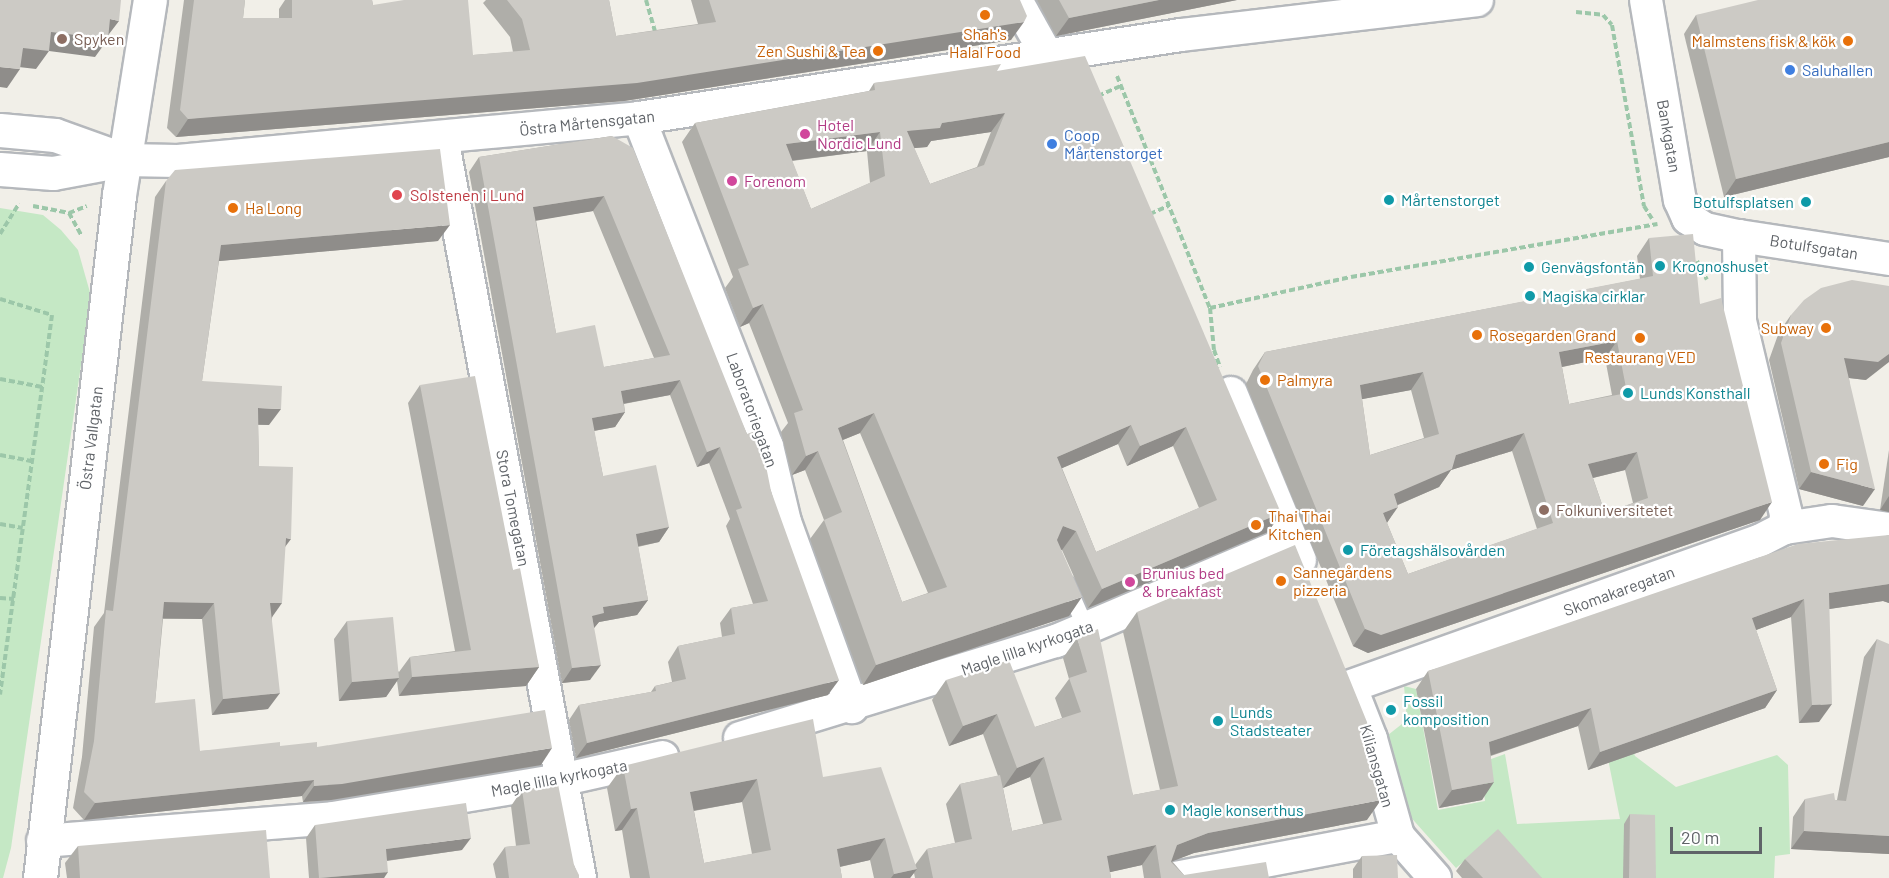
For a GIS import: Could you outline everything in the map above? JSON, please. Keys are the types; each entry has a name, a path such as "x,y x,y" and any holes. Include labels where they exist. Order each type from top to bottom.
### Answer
{"street":[{"name":"Östra Vallgatan","path":"40,878 58,840 125,160 150,0"},
{"path":"1016,0 1046,54 1307,17 1477,0"},
{"name":"Bankgatan","path":"1655,1 1680,200 1688,218"},
{"name":"Östra Mårtensgatan","path":"125,160 178,161 639,118 1046,54"},
{"name":"Laboratoriegatan","path":"639,118 767,446 785,522 852,707"},
{"path":"0,130 55,135 125,160"},
{"name":"Stora Tomegatan","path":"442,138 565,780 580,878"},
{"path":"0,170 53,173 125,160"},
{"path":"1688,218 1706,229 1739,236 1740,321 1786,514 1785,528"},
{"name":"Botulfsgatan","path":"1739,236 1889,259"},
{"path":"1230,393 1309,583"},
{"name":"Skomakaregatan","path":"1351,687 1759,541 1785,528 1832,521 1889,529"},
{"name":"Magle lilla kyrkogata","path":"58,840 333,818 565,780 701,748 852,707 1086,628 1293,541"},
{"name":"Kiliansgatan","path":"1338,655 1371,740 1398,836 1435,878"},
{"path":"1175,878 1398,836"}],"lane":[{"path":"1058,565 1086,628"}],"path":[{"path":"646,0 658,42"},
{"path":"1105,46 1210,308 1214,350 1230,393"},
{"path":"1092,98 1120,86"},
{"path":"0,234 19,203"},
{"path":"1142,217 1168,206"},
{"path":"1210,308 1351,277 1688,218"},
{"path":"0,299 52,315 0,694"},
{"path":"0,379 42,387"},
{"path":"0,455 32,461"},
{"path":"0,524 23,528"},
{"path":"0,598 14,599"}],"green space":[{"path":"0,208 43,215 61,230 78,250 91,296 11,848 3,878 0,878"},
{"path":"1608,684 1635,756 1676,787 1777,755 1788,765 1790,854 1775,856 1774,878 1537,878 1498,833 1456,868 1407,813 1388,735 1407,720 1404,686 1416,689 1438,810 1485,801 1480,763 1505,754 1517,824 1620,819 1594,689"}],"building":[{"path":"0,0 121,0 119,21 110,19 108,39 51,32 49,51 23,48 20,69 0,67"},
{"path":"194,0 245,0 243,18 292,18 292,0 372,0 373,5 404,0 468,0 473,55 530,50 522,19 507,0 609,0 616,36 716,22 709,0 1020,0 1027,16 1024,22 637,83 188,119 180,110"},
{"path":"1059,0 1159,0 1069,18"},
{"name":"Saluhallen","path":"1758,0 1889,0 1889,142 1736,179 1696,15"},
{"path":"1085,56 1281,513 1102,589 1076,531 1063,526 1057,540 1082,597 876,665 824,520 842,512 818,451 806,456 794,413 803,410 763,304 753,308 738,269 749,265 695,123 875,90 874,83 1001,64 997,71","holes":["1005,113 984,165 930,184 907,131 940,128 942,123","880,132 885,176 811,209 786,144","874,413 947,587 902,602 838,428","1131,425 1140,446 1186,427 1217,500 1096,552 1057,457"]},
{"path":"612,136 633,148 747,434 758,430 771,491 839,680 587,743 579,705 656,691 655,686 686,679 678,646 735,634 731,608 768,601 736,510 742,508 720,447 707,452 680,380 621,391 625,412 592,418 603,476 656,465 669,527 636,534 648,600 603,607 604,613 592,616 601,665 572,668 479,157","holes":["604,196 670,355 604,367 595,325 556,333 533,207"]},
{"path":"440,149 450,225 221,245 202,381 282,386 281,409 258,408 259,466 293,467 291,539 286,538 282,603 270,603 280,693 223,699 214,603 164,602 155,703 195,699 200,751 280,742 280,746 317,742 317,747 545,710 552,748 342,784 314,786 314,780 95,803 84,792 94,741 106,610 113,611 166,181 175,170"},
{"path":"1693,234 1700,304 1721,298 1772,502 1381,635 1365,629 1258,366 1265,352 1653,276 1649,238","holes":["1617,341 1627,393 1569,404 1559,352","1423,372 1439,434 1370,455 1360,385","1524,433 1553,523 1408,574 1383,513 1398,507 1394,494 1452,469 1456,455","1637,452 1648,498 1605,513 1588,464"]},
{"path":"1852,280 1889,286 1889,354 1878,362 1844,358 1875,489 1811,472 1781,343 1791,315 1804,300 1821,288"},
{"path":"475,376 513,570 520,568 539,667 412,677 410,657 471,650 420,385"},
{"path":"1889,535 1889,584 1829,593 1832,704 1812,705 1804,599 1752,618 1777,690 1600,752 1591,708 1489,742 1494,782 1452,790 1428,671 1798,544"},
{"path":"1295,545 1367,722 1381,800 1208,833 1177,845 1171,862 1184,875 1266,862 1269,878 1161,878 1156,845 1107,856 1111,878 933,878 927,849 972,839 960,784 1000,775 1012,831 1062,820 1044,757 1017,768 997,714 963,726 946,680 1009,660 1035,727 1081,712 1069,678 1087,672 1077,638 1098,629 1133,795 1178,786 1137,612"},
{"path":"393,617 399,678 352,682 347,621"},
{"path":"1877,639 1889,644 1889,836 1804,831 1805,799 1834,793 1835,800 1846,801"},
{"path":"813,719 823,777 881,767 917,869 894,874 885,838 837,849 842,878 650,878 637,808 631,809 623,766","holes":["757,779 771,850 704,863 690,792"]},
{"path":"558,784 574,865 579,878 509,878 505,847 530,844 522,790"},
{"path":"466,803 471,838 386,849 388,872 319,878 315,825"},
{"path":"1630,814 1655,815 1656,878 1629,878"},
{"path":"1498,829 1542,878 1483,878 1465,859"},
{"path":"266,830 270,878 80,878 78,846"},
{"path":"1397,855 1398,878 1362,878 1362,856"}],"place":[{"name":"Shah's Halal Food","path":"985,15"},
{"name":"Spyken","path":"62,39"},
{"name":"Malmstens fisk & kök","path":"1848,41"},
{"name":"Zen Sushi & Tea","path":"878,51"},
{"name":"Saluhallen","path":"1790,70"},
{"name":"Hotel Nordic Lund","path":"805,134"},
{"name":"Coop Mårtenstorget","path":"1052,144"},
{"name":"Forenom","path":"732,181"},
{"name":"Solstenen i Lund","path":"397,195"},
{"name":"Mårtenstorget","path":"1389,200"},
{"name":"Botulfsplatsen","path":"1806,202"},
{"name":"Ha Long","path":"233,208"},
{"name":"Krognoshuset","path":"1660,266"},
{"name":"Genvägsfontän","path":"1529,267"},
{"name":"Magiska cirklar","path":"1530,296"},
{"name":"Subway","path":"1826,328"},
{"name":"Rosegarden Grand","path":"1477,335"},
{"name":"Restaurang VED","path":"1640,338"},
{"name":"Palmyra","path":"1265,380"},
{"name":"Lunds Konsthall","path":"1628,393"},
{"name":"Fig","path":"1824,464"},
{"name":"Folkuniversitetet","path":"1544,510"},
{"name":"Thai Thai Kitchen","path":"1256,525"},
{"name":"Företagshälsovården","path":"1348,550"},
{"name":"Sannegårdens pizzeria","path":"1281,581"},
{"name":"Brunius bed & breakfast","path":"1130,582"},
{"name":"Fossil komposition","path":"1391,710"},
{"name":"Lunds Stadsteater","path":"1218,721"},
{"name":"Magle konserthus","path":"1170,810"}]}
